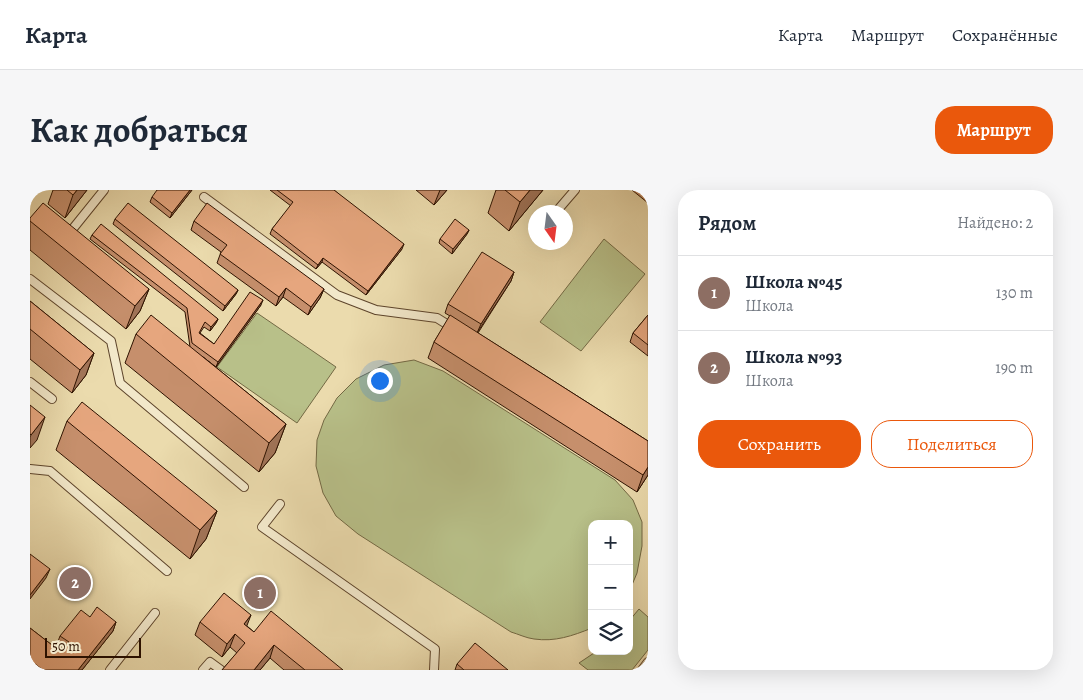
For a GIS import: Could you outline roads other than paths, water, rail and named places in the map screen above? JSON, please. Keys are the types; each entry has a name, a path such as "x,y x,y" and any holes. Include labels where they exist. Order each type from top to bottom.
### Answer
{"lane":[{"path":"57,222 71,231 104,190"},
{"path":"562,205 574,190"},
{"path":"204,198 337,294 376,310 437,318 462,334"},
{"path":"30,279 111,341 120,383 244,487"},
{"path":"30,382 52,399"},
{"path":"30,469 50,471 167,571"},
{"path":"280,504 262,527 435,649 434,670"},
{"path":"110,670 155,613"},
{"path":"203,670 210,662 221,670"},
{"path":"642,670 648,662"}],"place":[{"name":"Школа №93","path":"75,583"},
{"name":"Школа №45","path":"260,593"}]}
